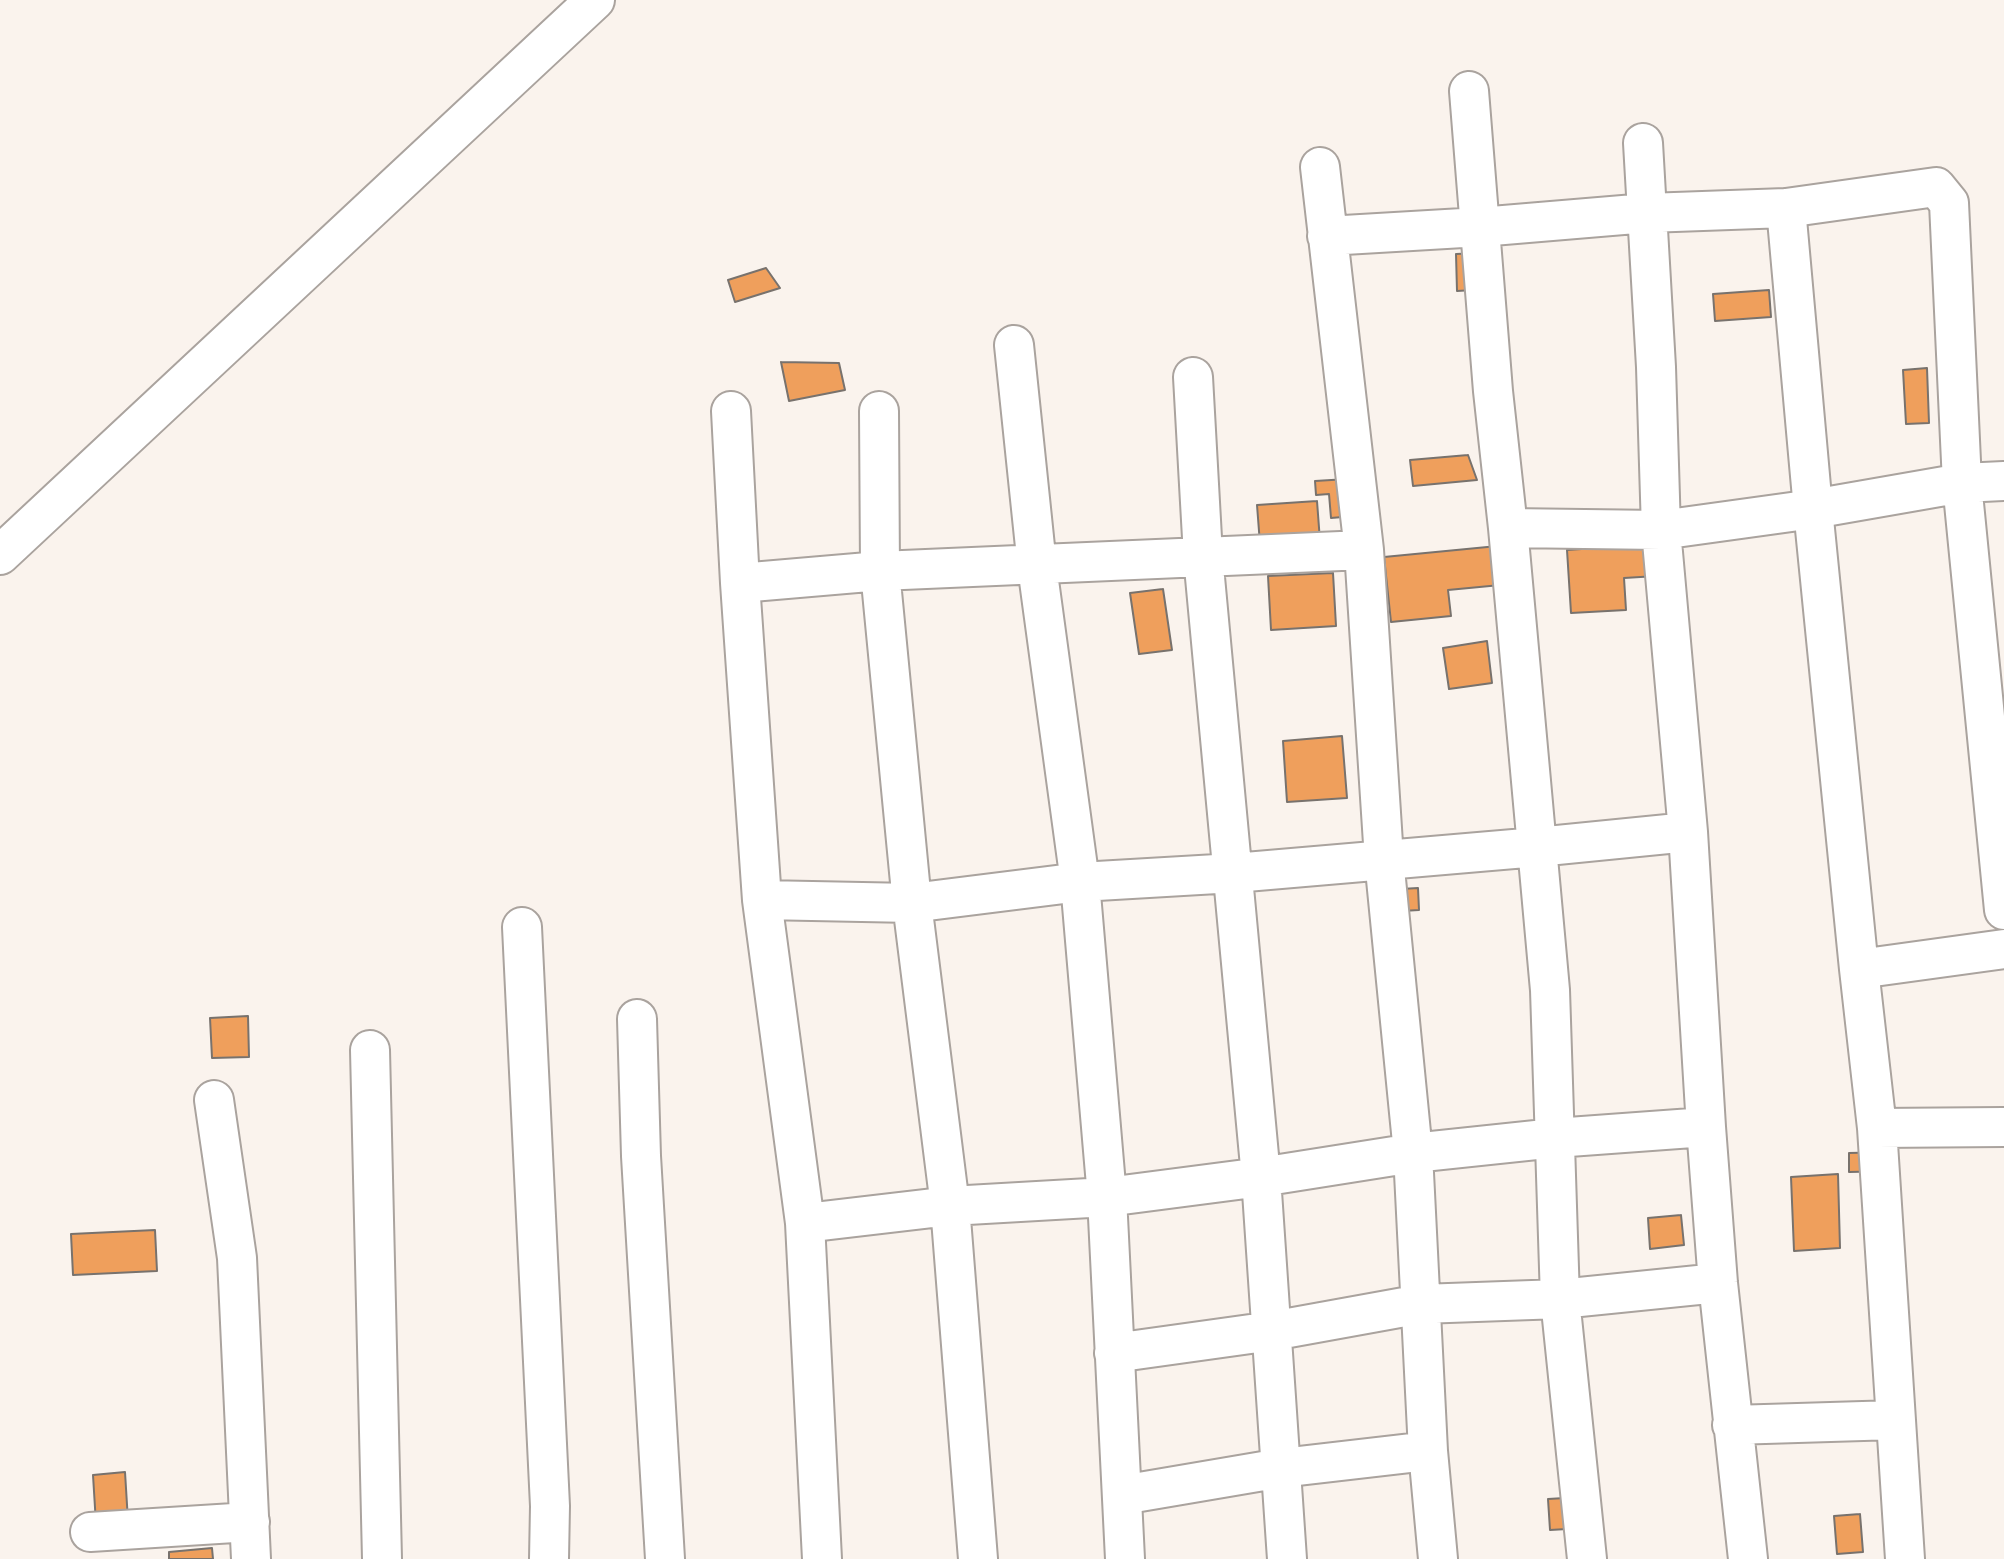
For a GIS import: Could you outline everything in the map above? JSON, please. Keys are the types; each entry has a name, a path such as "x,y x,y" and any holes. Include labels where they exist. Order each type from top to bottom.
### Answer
{"street":[{"path":"0,555 595,0"},
{"path":"1469,91 1493,391 1550,990 1560,1299 1587,1559"},
{"path":"1643,143 1657,367 1661,530 1689,832 1718,1283 1748,1559"},
{"path":"1320,167 1364,550 1384,859 1413,1153 1428,1451 1438,1559"},
{"path":"1327,236 1647,213 1786,208 1936,187 1949,203 1962,483 2004,910"},
{"path":"1786,208 1859,969 1877,1128 1905,1559"},
{"path":"1014,345 1037,566 1080,882 1107,1197 1125,1559"},
{"path":"1193,377 1203,556 1261,1177 1287,1559"},
{"path":"731,411 762,900 805,1223 822,1559"},
{"path":"879,411 880,572 912,903 950,1206 978,1559"},
{"path":"1508,528 1661,530 1814,509 1962,483 2004,481"},
{"path":"740,583 880,572 1364,550"},
{"path":"762,900 912,903 1080,882 1234,873 1689,832"},
{"path":"522,927 550,1506 549,1559"},
{"path":"1859,969 2004,948"},
{"path":"636,1020 665,1559"},
{"path":"370,1050 382,1559"},
{"path":"214,1100 237,1258 251,1559"},
{"path":"1877,1128 2004,1126"},
{"path":"805,1223 950,1206 1107,1197 1261,1177 1413,1153 1555,1138 1706,1127"},
{"path":"1114,1353 1272,1331 1421,1304 1560,1299 1718,1283"},
{"path":"1732,1425 1896,1420"},
{"path":"1122,1495 1281,1468 1428,1451"},
{"path":"90,1532 250,1522"}],"building":[{"path":"1501,252 1502,268 1473,290 1457,291 1456,254"},
{"path":"766,268 780,288 735,302 728,280"},
{"path":"1769,290 1771,317 1715,321 1713,294"},
{"path":"781,362 839,363 845,390 789,401"},
{"path":"1927,368 1929,423 1906,424 1903,370"},
{"path":"1468,455 1477,480 1413,486 1410,460"},
{"path":"1364,478 1366,515 1331,518 1329,494 1316,495 1315,481"},
{"path":"1317,501 1320,541 1260,544 1257,505"},
{"path":"1655,544 1657,576 1624,578 1626,610 1571,613 1567,550"},
{"path":"1508,545 1511,584 1448,590 1451,616 1391,622 1384,557"},
{"path":"1333,573 1336,626 1271,630 1268,576"},
{"path":"1163,589 1172,650 1139,654 1130,593"},
{"path":"1487,641 1492,683 1449,689 1443,648"},
{"path":"1342,736 1347,798 1287,802 1283,741"},
{"path":"1418,888 1419,910 1385,912 1384,890"},
{"path":"248,1016 249,1057 212,1058 210,1018"},
{"path":"1892,1152 1893,1171 1849,1172 1849,1153"},
{"path":"1838,1174 1840,1248 1794,1251 1791,1177"},
{"path":"1681,1215 1684,1245 1650,1249 1648,1218"},
{"path":"155,1230 157,1271 73,1275 71,1234"},
{"path":"125,1472 128,1521 96,1524 93,1475"},
{"path":"1599,1496 1601,1527 1550,1530 1548,1499"},
{"path":"1860,1514 1863,1552 1837,1554 1834,1516"},
{"path":"212,1548 213,1559 169,1559 169,1552"}]}
